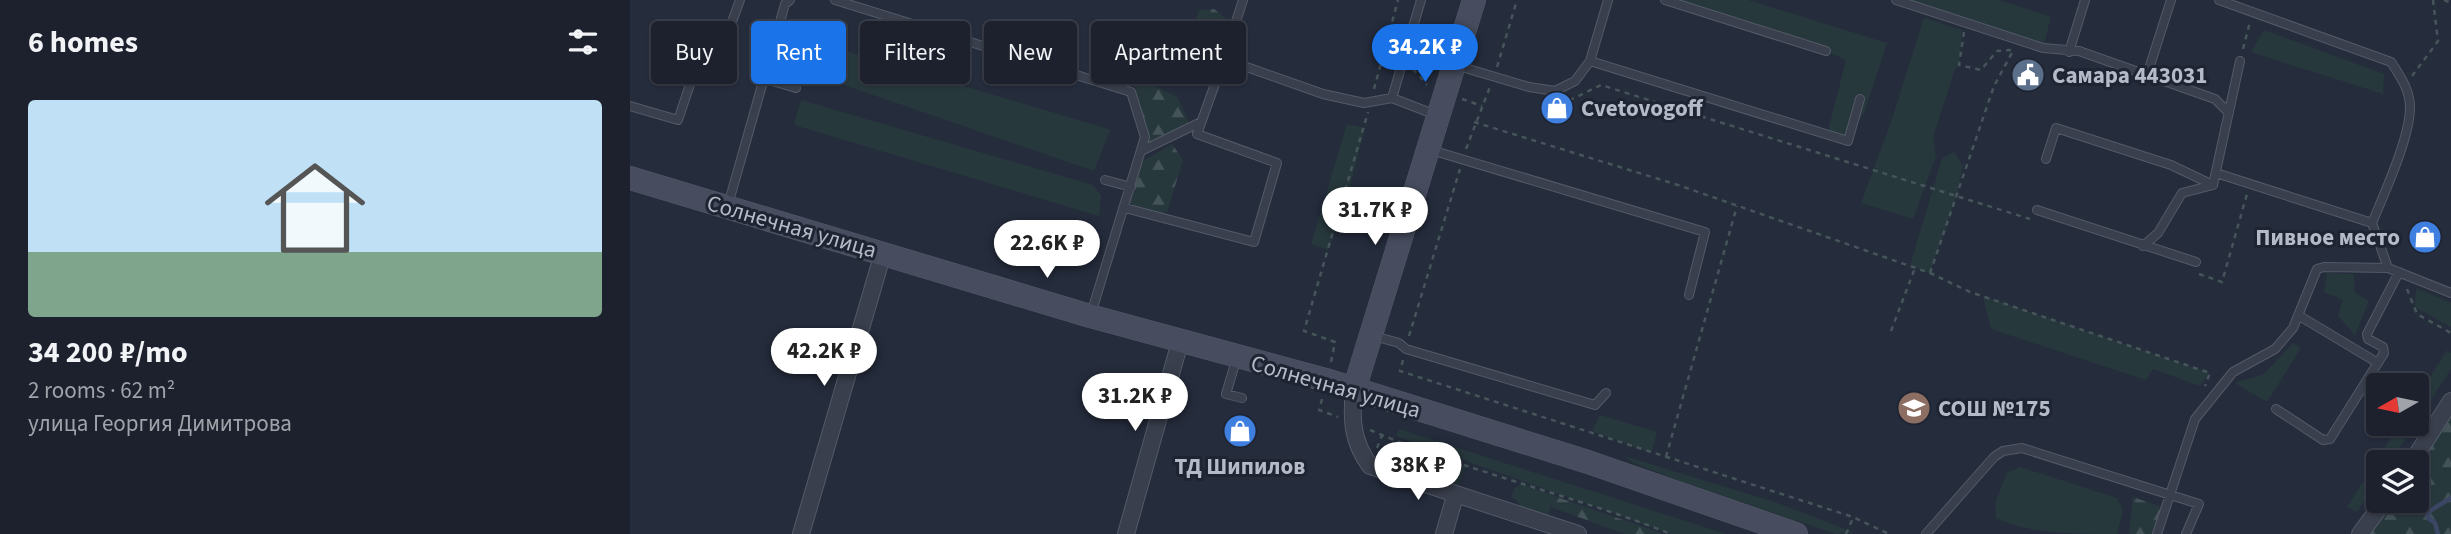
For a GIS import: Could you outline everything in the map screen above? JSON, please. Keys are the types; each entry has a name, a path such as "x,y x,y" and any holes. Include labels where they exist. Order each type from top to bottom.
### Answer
{"main road":[{"path":"1354,390 1474,0"},
{"name":"Солнечная улица","path":"630,178 1090,316 1354,390 1588,462 1790,533"}],"street":[{"path":"801,534 883,253"},
{"path":"1126,534 1180,342"},
{"path":"1354,390 1351,421 1354,436 1370,466 1455,496 1578,534"},
{"path":"2420,450 2451,401"},
{"path":"1444,534 1455,496"},
{"path":"2360,534 2375,513"}],"lane":[{"path":"630,106 678,120 705,40 725,41 740,0"},
{"path":"835,0 1131,92 1145,137 1090,316"},
{"path":"1236,21 1243,0"},
{"path":"1392,98 1421,0"},
{"path":"1454,64 1494,77 1555,91 1575,80 1590,61 1608,0"},
{"path":"1665,0 1826,51"},
{"path":"1896,0 2043,48 2079,51 2215,99 2229,113"},
{"path":"2069,52 2085,0"},
{"path":"2147,75 2171,0"},
{"path":"2219,0 2392,62 2406,85 2410,108 2405,130 2372,223 2388,268"},
{"path":"780,21 785,1"},
{"path":"1590,61 1848,141 1860,99"},
{"path":"2213,185 2240,61"},
{"path":"1246,67 1323,94 1371,102 1392,98 1438,116"},
{"path":"727,208 764,84"},
{"path":"783,84 796,88"},
{"path":"1125,208 1254,242 1277,163 1197,134 1215,84"},
{"path":"1141,151 1201,122"},
{"path":"2046,159 2056,128 2171,165 2213,185"},
{"path":"1429,149 1705,232 1689,295"},
{"path":"2216,173 2372,223"},
{"path":"1105,180 1131,187"},
{"path":"2143,247 2158,233 2182,193 2213,185"},
{"path":"2037,210 2143,247 2196,262"},
{"path":"2157,534 2195,419 2233,372 2275,349 2293,328 2317,269 2388,268 2451,293"},
{"path":"2276,409 2327,441 2384,350 2368,339 2367,334 2399,272"},
{"path":"2298,315 2378,363"},
{"path":"1371,335 1399,343 1406,349 1595,405 1606,393"},
{"path":"1237,357 1226,394 1242,398"},
{"path":"1926,534 1994,457 2012,448 2022,448 2199,504 2186,534"}],"path":[{"path":"1334,350 1335,342 1304,331 1398,0"},
{"path":"1517,0 1494,77 1474,122 1400,371 1853,517 1889,534"},
{"path":"2406,85 2438,41 2433,0"},
{"path":"2444,0 2451,3"},
{"path":"2240,61 2252,12"},
{"path":"1930,273 1994,86 2015,48 1997,51 1981,70 1959,65 1962,30"},
{"path":"1554,99 1566,102 1601,85 2033,220"},
{"path":"1474,122 1737,206 1930,273 1970,292 2210,373 2195,419"},
{"path":"2197,273 2222,282 2250,184"},
{"path":"1665,457 1737,206"},
{"path":"1891,331 1915,268"},
{"path":"2411,296 2413,310 2417,314 2451,333"},
{"path":"1382,435 1618,513 1671,534"},
{"path":"1846,534 1853,517"}],"green space":[{"path":"1665,0 1748,0 1887,43 1864,113 1848,141 1827,135 1846,60 1826,51"},
{"path":"1905,0 1999,0 2051,17 2043,48"},
{"path":"1214,9 1229,21 1196,21 1199,10"},
{"path":"1924,18 1962,30 1959,65 1955,69 1933,137 1936,156 1913,219 1861,203 1891,122"},
{"path":"2264,30 2384,74 2383,94 2251,52"},
{"path":"846,51 860,55 860,84 957,84 1110,130 1094,171 841,84 846,84"},
{"path":"1134,84 1150,84 1177,97 1191,127 1141,151 1145,137"},
{"path":"801,100 1093,185 1101,195 1099,216 794,125"},
{"path":"1347,124 1365,128 1344,209 1328,250 1311,244"},
{"path":"1172,144 1183,160 1167,212 1149,214 1125,208 1138,164"},
{"path":"1954,152 1963,166 1957,195 1930,273 1910,266 1942,158"},
{"path":"2327,273 2354,274 2355,293 2369,301 2355,335 2338,316 2343,300 2324,292"},
{"path":"2416,288 2451,303 2451,327 2415,307"},
{"path":"1983,296 2210,373 2200,386 2153,369 2146,380 1991,329"},
{"path":"2293,343 2301,348 2267,402 2235,383 2264,374"},
{"path":"2447,350 2451,353 2451,369 2429,403 2429,379"},
{"path":"2451,405 2451,534 2368,534 2382,513 2429,513 2429,450 2424,450"},
{"path":"1600,415 1657,432 1651,453 1592,431"},
{"path":"1399,429 1726,534 1671,534 1396,436"},
{"path":"2392,436 2407,436 2398,450 2383,450"},
{"path":"1392,442 1466,467 1457,489 1382,467"},
{"path":"1624,456 1775,502 1855,533 1836,534 1680,481 1633,463"},
{"path":"2020,467 2117,498 2123,511 2117,534 2038,530 1996,518 1995,503 2007,473"},
{"path":"2366,477 2366,498 2357,512 2347,507"},
{"path":"1522,484 1554,496 1547,518 1521,509 1517,500 1511,497 1515,488"},
{"path":"1554,496 1664,534 1625,534 1551,507"},
{"path":"2133,497 2164,508 2156,534 2129,534"}],"waterway":[{"path":"2438,534 2435,523 2428,518 2428,512 2451,498"}],"place":[{"name":"Самара 443031","path":"2028,75"},
{"name":"Cvetovogoff","path":"1557,108"},
{"name":"Пивное место","path":"2425,237"},
{"name":"СОШ №175","path":"1914,408"},
{"name":"ТД Шипилов","path":"1240,431"}]}
